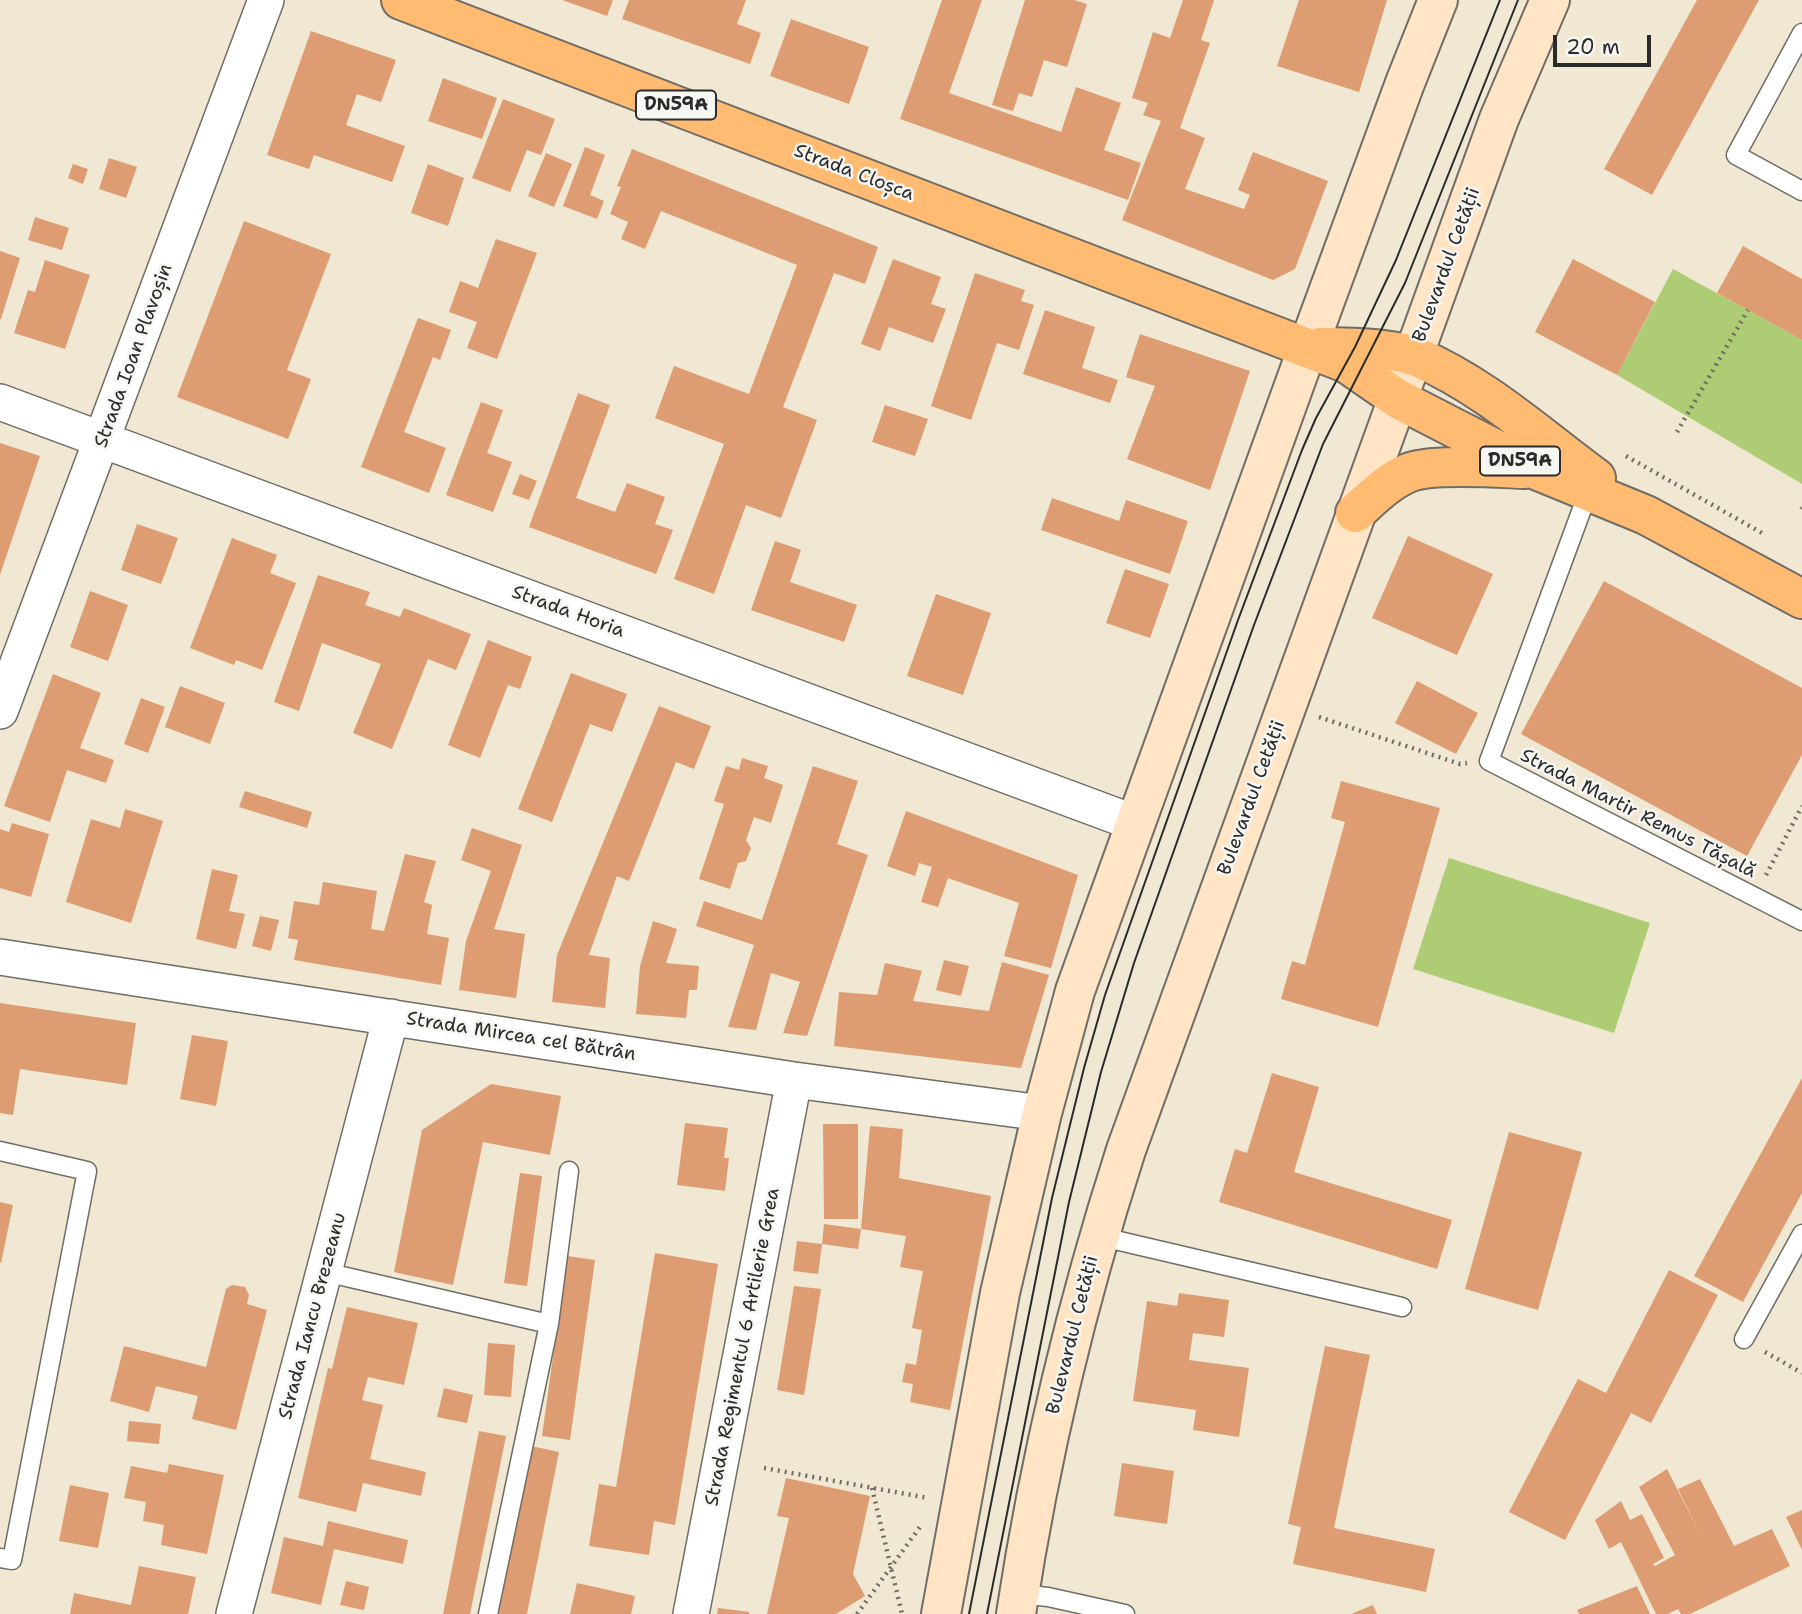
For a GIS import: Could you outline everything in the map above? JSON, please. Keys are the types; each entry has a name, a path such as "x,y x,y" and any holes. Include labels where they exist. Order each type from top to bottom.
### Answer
{"main road":[{"name":"Strada Cloșca","path":"401,0 1308,347"},
{"path":"941,1614 1000,1293 1042,1113 1075,991 1308,347 1438,0"},
{"name":"Bulevardul Cetății","path":"1018,1604 1055,1406 1076,1315 1098,1236 1135,1124 1499,120 1550,0"},
{"name":"DN59A","path":"1308,347 1355,347 1415,356 1471,386 1646,514"},
{"name":"DN59A","path":"1308,347 1346,363 1398,399 1536,470 1646,514 1802,599"},
{"name":"DN59A","path":"1356,513 1384,486 1410,471 1461,467 1536,470"}],"street":[{"name":"Strada Ioan Plavoșin","path":"0,711 266,0"},
{"name":"Strada Horia","path":"0,402 1135,823"},
{"name":"Strada Mircea cel Bătrân","path":"0,957 794,1080 1042,1113"},
{"name":"Strada Iancu Brezeanu","path":"235,1614 391,1017"},
{"name":"Strada Regimentul 6 Artilerie Grea","path":"691,1614 794,1080"}],"lane":[{"path":"1802,33 1736,155 1802,191"},
{"name":"Strada Martir Remus Tășală","path":"1589,490 1568,540 1489,761 1802,921"},
{"path":"0,1151 87,1171 12,1560 0,1558"},
{"path":"488,1614 549,1324 569,1171"},
{"path":"1744,1339 1802,1234"},
{"path":"1098,1236 1402,1307"},
{"path":"325,1272 549,1324"},
{"path":"1018,1604 1048,1597 1125,1614"}],"path":[{"path":"1677,432 1748,310"},
{"path":"1307,714 1460,764 1489,761"},
{"path":"1755,897 1802,806"},
{"path":"1744,1339 1802,1373"},
{"path":"764,1468 939,1500"},
{"path":"872,1488 902,1614"},
{"path":"857,1614 923,1522"}],"green space":[{"path":"1673,269 1802,340 1802,484 1617,375"},
{"path":"1449,858 1650,923 1614,1033 1413,969"}],"building":[{"path":"562,0 613,0 607,16"},
{"path":"629,0 746,0 737,24 761,33 750,64 622,19"},
{"path":"942,0 982,0 949,93 1061,132 1076,87 1121,103 1104,150 1141,163 1128,200 900,119"},
{"path":"1025,0 1074,0 1087,4 1067,67 1044,60 1032,97 1019,93 1013,111 992,105"},
{"path":"1183,0 1214,0 1201,40 1210,43 1180,128 1205,138 1185,189 1244,209 1250,195 1238,190 1253,152 1328,181 1295,269 1273,280 1122,220 1161,121 1143,115 1148,103 1132,98 1153,32 1170,38"},
{"path":"1299,0 1387,0 1359,92 1277,66"},
{"path":"1697,0 1759,0 1652,195 1604,169"},
{"path":"791,19 869,47 849,104 770,76"},
{"path":"311,31 396,60 381,102 357,94 346,125 405,146 392,182 314,155 309,169 267,155"},
{"path":"443,78 497,98 482,139 428,121"},
{"path":"503,99 555,119 541,155 527,150 510,192 472,178"},
{"path":"585,147 605,155 590,195 604,201 597,219 563,206"},
{"path":"632,149 878,247 865,284 834,273 783,407 817,420 781,518 746,505 714,594 674,579 724,444 655,418 674,366 749,394 797,265 661,211 645,249 621,239 628,222 610,214 621,187 617,186"},
{"path":"546,153 572,164 554,207 528,196"},
{"path":"109,158 137,167 126,198 99,189"},
{"path":"73,164 88,169 83,184 68,178"},
{"path":"428,164 464,178 448,226 411,213"},
{"path":"35,217 69,228 62,250 28,240"},
{"path":"244,221 331,254 287,370 311,379 288,439 177,397"},
{"path":"496,239 537,253 497,359 467,348 477,322 449,312 460,281 478,288"},
{"path":"1743,246 1802,279 1802,340 1717,293"},
{"path":"0,251 20,258 1,319 0,319"},
{"path":"893,259 941,277 931,304 946,309 933,343 889,327 880,351 861,344"},
{"path":"1573,259 1655,302 1617,375 1535,332"},
{"path":"45,260 90,275 65,349 14,333 28,290 35,292"},
{"path":"975,273 1025,290 1021,301 1034,305 1019,350 997,343 971,420 931,406"},
{"path":"1045,310 1095,327 1082,368 1118,380 1110,403 1023,374"},
{"path":"418,318 451,330 440,360 433,357 404,432 446,448 429,493 361,467"},
{"path":"1140,334 1250,371 1210,490 1127,459 1155,386 1126,377"},
{"path":"578,393 610,405 576,498 615,512 627,483 665,497 655,524 673,530 656,574 529,527"},
{"path":"481,402 503,410 487,453 512,462 493,512 446,495"},
{"path":"885,405 928,419 915,456 872,442"},
{"path":"0,443 40,456 0,575"},
{"path":"520,474 537,481 529,500 512,494"},
{"path":"1052,498 1119,521 1126,500 1188,521 1170,574 1041,530"},
{"path":"137,524 178,538 161,584 121,570"},
{"path":"1408,536 1493,574 1457,655 1372,618"},
{"path":"232,538 277,555 270,573 296,583 262,670 236,660 234,665 190,648"},
{"path":"775,541 801,550 790,582 857,605 844,642 751,610"},
{"path":"1125,569 1169,584 1150,638 1106,623"},
{"path":"318,575 370,592 365,605 400,617 404,608 471,634 456,670 428,659 392,749 353,733 381,664 322,643 299,711 274,702"},
{"path":"1604,581 1802,688 1802,755 1747,856 1521,734"},
{"path":"90,591 128,605 108,661 70,647"},
{"path":"936,594 991,613 963,695 907,676"},
{"path":"488,640 532,657 520,689 508,685 480,758 448,745"},
{"path":"571,673 627,694 612,732 590,724 552,822 518,809"},
{"path":"53,674 101,693 80,748 114,760 106,783 67,770 50,822 4,806"},
{"path":"1417,681 1478,713 1456,754 1395,723"},
{"path":"180,686 225,703 210,744 165,727"},
{"path":"141,698 165,707 148,753 124,744"},
{"path":"659,706 711,726 694,769 676,762 629,881 617,876 589,955 610,958 605,1008 552,1002 557,955"},
{"path":"742,758 768,766 764,778 783,785 771,823 754,817 746,840 751,848 746,861 738,863 730,889 699,879 724,804 714,801 726,766 739,770"},
{"path":"813,766 858,781 837,844 868,855 807,1036 783,1033 800,982 771,973 756,1030 728,1027 754,945 696,926 704,901 762,920"},
{"path":"1341,781 1440,808 1378,1027 1281,999 1292,961 1305,965 1345,822 1331,818"},
{"path":"245,791 312,812 307,828 239,807"},
{"path":"125,809 163,821 131,923 66,902 91,819 120,828"},
{"path":"906,811 1078,875 1051,968 1004,956 1019,903 948,878 938,907 921,902 932,867 919,863 915,876 887,866"},
{"path":"12,823 49,834 31,897 0,888 0,829 9,832"},
{"path":"472,828 522,845 494,929 525,934 516,998 459,990 466,941 491,871 461,860"},
{"path":"405,854 436,861 424,902 432,905 427,934 449,938 441,985 294,960 298,940 288,938 294,901 319,905 323,882 377,891 371,929 384,931"},
{"path":"212,869 238,875 229,911 245,914 236,949 196,939"},
{"path":"260,916 279,920 271,951 252,946"},
{"path":"653,921 677,929 666,963 699,966 697,990 689,990 686,1018 636,1014 640,966"},
{"path":"944,960 969,966 961,996 936,990"},
{"path":"1002,962 1049,975 1021,1068 834,1046 839,992 877,995 885,963 922,971 913,1001 989,1011"},
{"path":"0,1003 136,1023 127,1085 20,1069 13,1115 0,1113"},
{"path":"192,1035 228,1041 216,1106 180,1099"},
{"path":"1272,1073 1319,1087 1294,1172 1452,1220 1437,1269 1219,1202 1235,1149 1247,1153"},
{"path":"1802,1078 1802,1193 1743,1302 1694,1276"},
{"path":"491,1084 561,1096 550,1155 483,1142 453,1285 394,1272 422,1130"},
{"path":"685,1123 728,1128 724,1158 729,1158 725,1191 677,1185"},
{"path":"823,1124 858,1124 858,1219 824,1219"},
{"path":"870,1126 903,1129 899,1178 991,1196 950,1410 910,1402 913,1384 902,1382 906,1363 916,1365 922,1330 912,1328 923,1271 900,1267 906,1236 861,1229"},
{"path":"1509,1132 1582,1152 1538,1310 1465,1289"},
{"path":"520,1173 542,1176 527,1286 504,1283"},
{"path":"0,1202 13,1205 1,1263 0,1262"},
{"path":"824,1224 861,1229 858,1249 822,1244"},
{"path":"797,1241 822,1244 818,1274 793,1271"},
{"path":"655,1253 718,1264 675,1525 654,1521 649,1555 589,1546 599,1484 616,1487"},
{"path":"567,1256 595,1260 570,1440 542,1436"},
{"path":"1669,1270 1718,1295 1651,1423 1631,1413 1565,1540 1509,1512 1578,1379 1606,1393"},
{"path":"232,1285 245,1287 249,1295 247,1304 267,1310 236,1430 192,1419 198,1396 156,1386 149,1412 110,1401 124,1346 206,1367 226,1289"},
{"path":"794,1286 821,1289 804,1395 777,1390"},
{"path":"1179,1293 1229,1300 1224,1337 1193,1333 1189,1360 1249,1368 1239,1437 1193,1430 1196,1410 1133,1401 1147,1301 1177,1306"},
{"path":"347,1307 418,1323 404,1385 368,1377 362,1400 383,1405 370,1459 426,1472 421,1496 363,1483 356,1512 298,1498 328,1368 332,1369"},
{"path":"488,1343 515,1345 511,1397 484,1395"},
{"path":"1325,1346 1370,1355 1334,1528 1435,1549 1426,1592 1293,1564 1301,1527 1288,1524"},
{"path":"444,1388 473,1395 467,1423 437,1417"},
{"path":"129,1421 161,1424 159,1444 127,1441"},
{"path":"479,1431 506,1436 470,1614 443,1614"},
{"path":"531,1446 559,1452 527,1614 498,1614"},
{"path":"1122,1463 1174,1471 1167,1524 1114,1516"},
{"path":"169,1464 224,1475 207,1554 161,1545 164,1525 143,1521 146,1502 124,1498 131,1466 167,1473"},
{"path":"1667,1469 1700,1534 1678,1489 1700,1479 1734,1546 1772,1529 1790,1566 1690,1614 1681,1614 1678,1609 1668,1614 1656,1614 1621,1542 1609,1549 1595,1520 1621,1501 1630,1520 1642,1514 1664,1558 1653,1564 1655,1566 1675,1555 1639,1487"},
{"path":"786,1478 870,1496 853,1574 865,1596 836,1614 767,1614 789,1518 777,1516"},
{"path":"70,1485 109,1493 98,1548 59,1541"},
{"path":"1802,1510 1802,1550 1786,1517"},
{"path":"328,1521 408,1540 403,1564 334,1549 321,1605 271,1593 284,1537 323,1546"},
{"path":"139,1566 196,1577 188,1614 70,1614 74,1593 131,1605"},
{"path":"346,1581 369,1587 364,1610 340,1605"},
{"path":"577,1583 635,1596 631,1614 570,1614"},
{"path":"1637,1586 1650,1614 1579,1614 1577,1610"},
{"path":"1373,1605 1377,1614 1351,1614"},
{"path":"718,1608 749,1612 749,1614 717,1614"}],"tram line":[{"path":"969,1614 1052,1198 1105,995 1238,620 1302,450 1396,260 1500,0"},
{"path":"987,1614 1069,1202 1101,1072 1134,963 1254,625 1323,444 1405,283 1518,0"}]}
